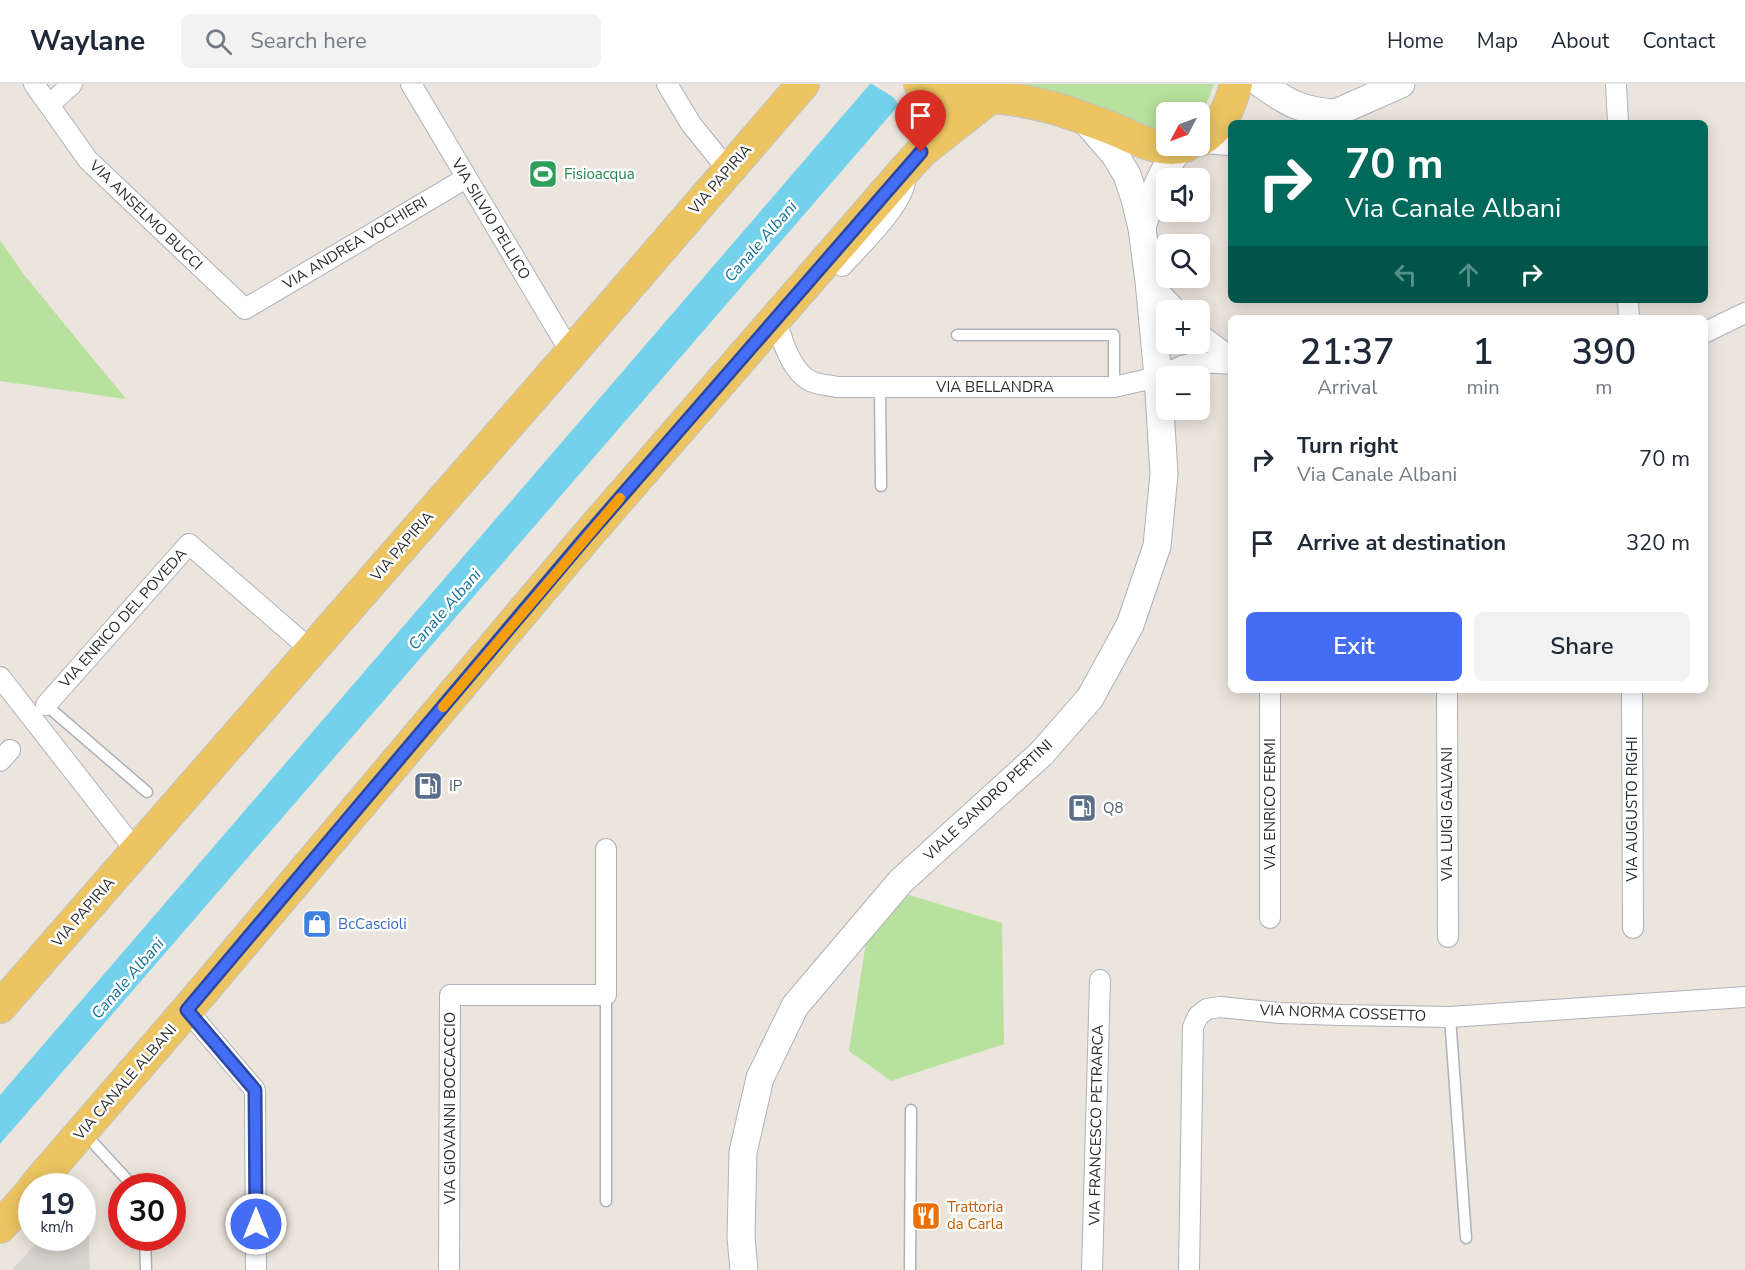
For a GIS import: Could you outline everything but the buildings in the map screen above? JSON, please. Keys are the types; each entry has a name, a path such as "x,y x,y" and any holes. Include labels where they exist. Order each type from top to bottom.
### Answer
{"main road":[{"name":"VIA PAPIRIA","path":"0,1007 803,84"},
{"path":"920,84 936,93 959,98 991,97 1054,108 1141,142 1156,145"},
{"path":"1210,134 1219,125 1231,102 1236,84"},
{"path":"1261,84 1286,102 1312,111 1323,118 1362,103 1401,84"},
{"name":"VIA CANALE ALBANI","path":"46,1173 187,1010 586,537 904,171 921,152 991,97"},
{"name":"VIALE SANDRO PERTINI","path":"1084,119 1115,155 1127,175 1135,199 1142,228 1149,281 1157,366"},
{"name":"VIALE SANDRO PERTINI","path":"1142,228 1158,182 1167,164 1180,156"},
{"name":"VIALE SANDRO PERTINI","path":"744,1270 741,1238 743,1152 760,1078 795,1006 901,881 1042,753 1090,698 1130,625 1156,546 1164,474 1161,420"},
{"path":"0,1227 18,1207"}],"street":[{"name":"VIA ANSELMO BUCCI","path":"34,84 88,160 245,309"},
{"path":"49,105 72,84"},
{"name":"VIA SILVIO PELLICO","path":"411,84 571,353"},
{"path":"668,84 691,124 728,170"},
{"path":"1616,84 1618,120"},
{"name":"VIA CANALE ALBANI","path":"586,537 618,520 896,205 905,186 904,171"},
{"name":"VIA ANDREA VOCHIERI","path":"245,309 466,178"},
{"path":"1149,281 1167,300"},
{"path":"1708,331 1745,313"},
{"name":"VIA BELLANDRA","path":"781,335 785,349 800,372 811,381 837,387 1114,387 1156,377"},
{"path":"1210,342 1228,355"},
{"name":"VIA BELLANDRA","path":"1182,366 1198,362 1228,364"},
{"name":"VIA ENRICO DEL POVEDA","path":"46,705 189,544 311,650"},
{"path":"0,677 136,851"},
{"name":"VIA ENRICO FERMI","path":"1270,693 1270,918"},
{"name":"VIA LUIGI GALVANI","path":"1447,693 1448,937"},
{"name":"VIA AUGUSTO RIGHI","path":"1632,693 1632,928"},
{"path":"606,849 606,995"},
{"name":"VIA FRANCESCO PETRARCA","path":"1092,1270 1100,980"},
{"name":"VIA GIOVANNI BOCCACCIO","path":"449,1270 450,995 606,995"},
{"name":"VIA NORMA COSSETTO","path":"1189,1270 1193,1028 1198,1016 1207,1009 1220,1007 1290,1013 1450,1017 1745,997"},
{"path":"187,1010 255,1090 256,1270"}],"lane":[{"path":"957,335 1114,335 1114,387"},
{"path":"880,387 881,486"},
{"path":"46,705 147,792"},
{"path":"606,995 606,1202"},
{"path":"1450,1017 1466,1238"},
{"path":"910,1110 910,1270"},
{"path":"82,1132 121,1173"},
{"path":"145,1251 146,1270"}],"green space":[{"path":"990,84 1214,84 1207,102 1156,102 1156,131 1138,131"},
{"path":"0,240 25,276 126,399 0,381"},
{"path":"909,895 1002,923 1004,1044 891,1081 849,1051 867,936"}],"shaded area":[{"path":"29,1251 89,1251 90,1270 12,1270"}],"water":[{"name":"Canale Albani","path":"870,84 917,84 0,1144 0,1095"}],"pier":[{"path":"872,84 920,84 901,108 893,97"}],"slow traffic":[{"path":"443,707 620,498"}],"place":[{"name":"Fisioacqua","path":"543,174"},
{"name":"IP","path":"428,786"},
{"name":"Q8","path":"1082,808"},
{"name":"BcCascioli","path":"317,924"},
{"name":"Trattoria da Carla","path":"926,1216"}],"route":[{"path":"256,1224 255,1090 187,1010 586,537 921,152"}]}
